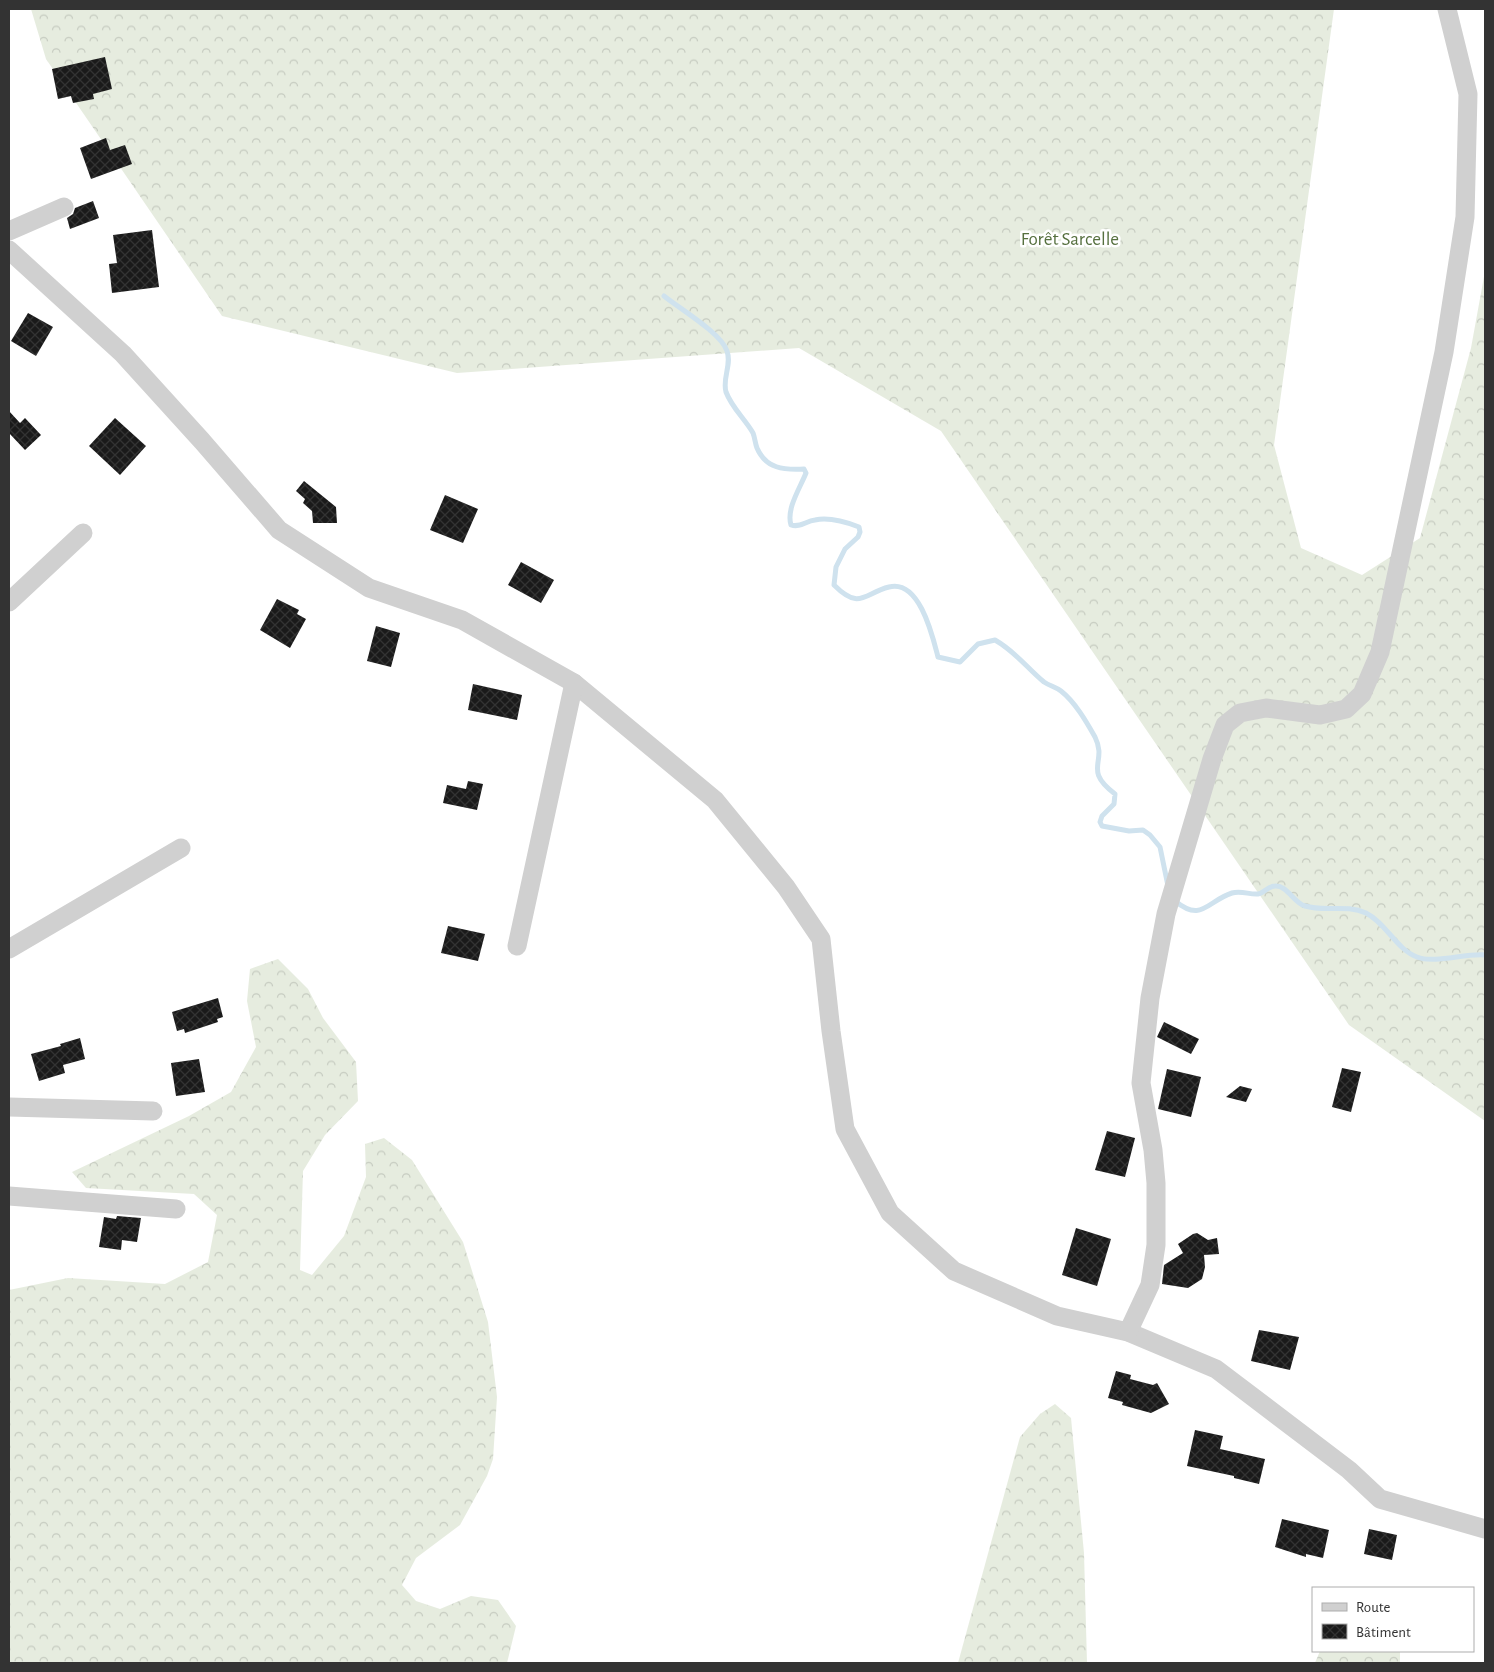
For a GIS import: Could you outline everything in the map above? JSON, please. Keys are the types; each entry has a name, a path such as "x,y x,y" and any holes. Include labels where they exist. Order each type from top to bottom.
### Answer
{"street":[{"path":"1128,1332 1150,1285 1156,1245 1154,1158 1140,1083 1150,998 1166,914 1212,759 1226,725 1240,713 1266,708 1320,715 1346,709 1362,694 1380,652 1444,352 1465,217 1468,94 1447,9"},
{"path":"9,231 64,207"},
{"path":"9,250 122,354 279,530 369,588 462,620 574,683 715,800 786,887 822,938 831,1032 845,1129 890,1213 954,1271 1057,1316 1128,1332 1216,1369 1298,1430 1348,1470 1380,1499 1485,1529"},
{"path":"9,602 83,533"},
{"path":"517,946 574,683"},
{"path":"9,949 181,848"},
{"path":"9,1107 153,1111"},
{"path":"9,1196 176,1209"}],"green space":[{"name":"Forêt Sarcelle","path":"31,9 1334,9 1274,445 1301,548 1362,575 1420,538 1471,348 1485,271 1485,1121 1349,1025 941,431 799,348 457,373 222,316 46,59"},
{"path":"278,959 308,989 323,1018 356,1062 358,1101 325,1135 303,1171 300,1270 312,1275 344,1236 366,1177 365,1144 384,1138 412,1160 463,1242 488,1322 497,1397 493,1459 487,1476 460,1525 416,1558 402,1585 416,1601 440,1609 471,1596 498,1600 516,1626 507,1663 9,1663 9,1290 68,1278 165,1284 208,1262 217,1215 194,1194 86,1188 72,1172 189,1116 231,1092 256,1047 247,1001 250,969"},
{"path":"1055,1404 1071,1418 1084,1553 1087,1663 958,1663 1020,1437 1040,1414"},
{"path":"1320,1652 1400,1652 1400,1663 1315,1663"}],"building":[{"path":"105,57 112,89 93,94 94,99 73,103 71,96 58,99 52,69"},
{"path":"106,138 110,150 125,145 132,164 91,179 80,148"},
{"path":"93,201 99,218 70,229 67,218 73,214 75,208"},
{"path":"152,230 159,287 112,293 109,264 117,263 113,235"},
{"path":"28,313 53,327 36,356 11,341"},
{"path":"9,411 20,423 25,418 41,435 25,450 9,433"},
{"path":"115,418 146,446 120,475 89,446"},
{"path":"304,481 336,507 337,523 313,523 312,511 303,503 305,499 296,491"},
{"path":"445,495 478,509 463,543 430,530"},
{"path":"521,562 554,580 541,603 508,585"},
{"path":"277,599 299,610 297,614 306,619 290,648 260,630"},
{"path":"376,626 400,633 391,667 367,661"},
{"path":"473,684 522,695 517,720 468,710"},
{"path":"468,781 483,784 477,810 443,803 447,785 466,789"},
{"path":"448,926 485,934 478,961 441,953"},
{"path":"218,998 223,1017 217,1019 218,1022 185,1033 184,1029 177,1031 172,1012"},
{"path":"1164,1022 1199,1039 1191,1054 1157,1037"},
{"path":"80,1038 85,1059 63,1065 65,1073 39,1081 31,1054 61,1046 60,1044"},
{"path":"199,1059 205,1092 176,1096 171,1063"},
{"path":"1342,1068 1361,1072 1351,1112 1332,1107"},
{"path":"1167,1069 1201,1077 1191,1117 1158,1109"},
{"path":"1240,1086 1252,1089 1246,1102 1226,1097"},
{"path":"1107,1131 1135,1138 1125,1177 1095,1170"},
{"path":"117,1216 141,1218 137,1242 122,1240 121,1250 99,1247 104,1217 116,1219"},
{"path":"1076,1228 1111,1239 1097,1286 1062,1275"},
{"path":"1197,1233 1208,1240 1217,1238 1219,1254 1204,1255 1205,1267 1202,1279 1188,1288 1162,1284 1164,1265 1183,1253 1178,1244"},
{"path":"1259,1330 1299,1337 1290,1370 1251,1361"},
{"path":"1116,1371 1131,1375 1130,1379 1153,1385 1157,1383 1169,1404 1151,1413 1122,1405 1123,1402 1108,1398"},
{"path":"1195,1430 1223,1436 1220,1449 1265,1459 1259,1484 1234,1478 1234,1476 1187,1466"},
{"path":"1282,1519 1329,1530 1323,1558 1306,1554 1306,1557 1275,1547"},
{"path":"1369,1529 1397,1535 1392,1560 1364,1554"}],"waterway":[{"path":"664,296 709,329 723,344 728,356 725,382 726,392 753,433 757,448 765,460 776,467 804,469 806,473 790,512 791,525 797,526 826,519 859,527 858,537 845,549 836,567 834,585 843,593 856,599 889,587 900,587 909,592 923,612 933,637 938,657 960,662 978,644 995,640 1015,655 1044,682 1066,695 1080,712 1095,737 1099,753 1098,772 1100,778 1115,794 1114,804 1102,816 1100,822 1102,826 1129,831 1143,830 1150,835 1160,847 1168,886"},
{"path":"1175,901 1184,907 1198,910 1232,893 1258,894 1273,886 1279,886 1305,906 1313,908 1343,908 1366,913 1380,923 1403,949 1417,957 1441,959 1468,955 1485,955"}]}
